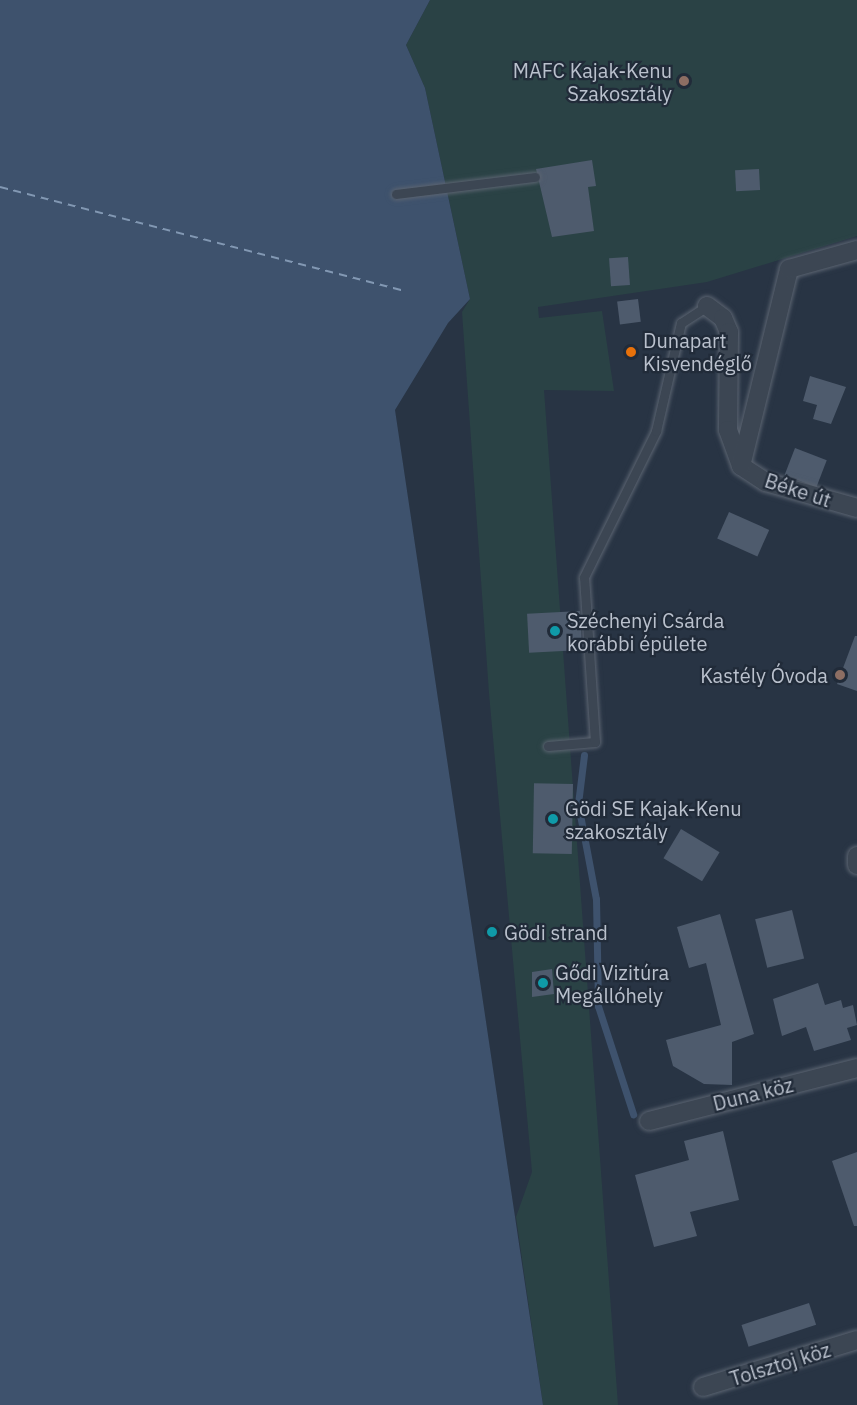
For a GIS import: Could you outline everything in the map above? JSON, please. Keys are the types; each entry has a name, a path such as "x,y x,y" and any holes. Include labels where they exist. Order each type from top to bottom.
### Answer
{"street":[{"path":"741,466 789,269 857,250"},
{"path":"707,306 723,318 729,332 728,430 741,466"},
{"name":"Béke út","path":"741,466 766,482 857,508"},
{"path":"857,856 857,865"},
{"name":"Duna köz","path":"649,1121 857,1068"},
{"name":"Tolsztoj köz","path":"703,1387 857,1340"}],"lane":[{"path":"396,194 535,177"},
{"path":"548,746 595,742 584,577 656,431 681,323 696,308 707,306"}],"green space":[{"path":"430,0 857,0 857,236 707,282 538,307 539,318 602,311 614,391 544,390 618,1405 543,1405 516,1217 532,1172 489,693 462,312 470,299 425,88 406,45"}],"water":[{"path":"0,0 430,0 406,45 425,88 470,299 448,323 395,410 543,1405 0,1405"}],"building":[{"path":"592,160 596,186 588,187 594,231 552,237 536,169"},
{"path":"759,169 760,190 736,191 735,170"},
{"path":"628,257 630,285 611,286 609,258"},
{"path":"638,299 641,322 620,324 617,302"},
{"path":"810,376 846,387 831,424 813,419 817,405 803,401"},
{"path":"795,448 827,460 816,487 785,475"},
{"path":"729,512 769,530 757,556 717,538"},
{"name":"Széchenyi Csárda korábbi épülete","path":"580,611 582,650 529,653 527,614"},
{"path":"855,636 857,636 857,691 837,684"},
{"name":"Gödi SE Kajak-Kenu szakosztály","path":"534,783 573,784 572,854 533,853"},
{"path":"681,829 720,852 702,881 663,858"},
{"path":"792,910 804,959 767,968 755,919"},
{"path":"720,914 754,1034 732,1042 732,1085 704,1084 673,1066 666,1040 721,1025 706,963 689,968 677,927"},
{"name":"Gődi Vizitúra Megállóhely","path":"552,969 554,994 532,997 532,972"},
{"path":"818,983 825,1005 841,1000 843,1008 853,1005 857,1025 847,1028 851,1040 814,1051 806,1027 782,1036 773,999"},
{"path":"723,1131 739,1200 690,1212 697,1236 654,1247 635,1175 689,1160 684,1141"},
{"path":"857,1152 857,1226 854,1226 832,1161"},
{"path":"809,1303 816,1325 749,1347 741,1325"}],"waterway":[{"path":"584,755 578,804 596,899 598,1006 633,1114"}],"ferry route":[{"path":"0,187 402,290"}],"place":[{"name":"MAFC Kajak-Kenu Szakosztály","path":"684,81"},
{"name":"Dunapart Kisvendéglő","path":"631,352"},
{"name":"Széchenyi Csárda korábbi épülete","path":"555,631"},
{"name":"Kastély Óvoda","path":"840,675"},
{"name":"Gödi SE Kajak-Kenu szakosztály","path":"553,819"},
{"name":"Gödi strand","path":"492,932"},
{"name":"Gődi Vizitúra Megállóhely","path":"543,983"}]}
